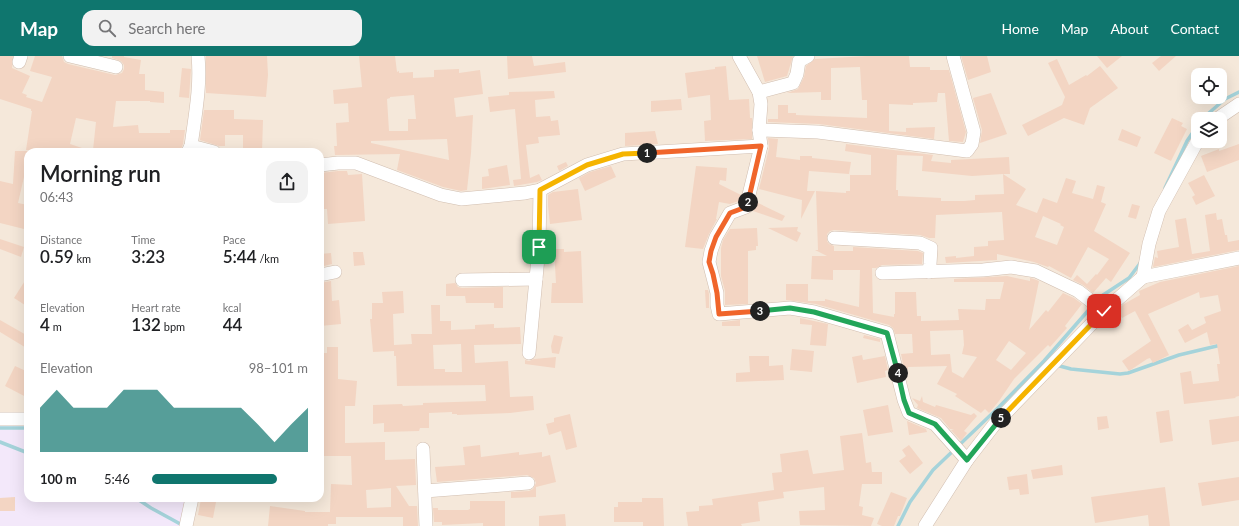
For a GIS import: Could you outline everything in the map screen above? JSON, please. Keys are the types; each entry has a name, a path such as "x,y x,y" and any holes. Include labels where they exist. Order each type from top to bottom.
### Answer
{"street":[{"path":"70,56 116,68"},
{"path":"189,148 198,101 198,56"},
{"path":"739,56 760,92 761,104 759,130 761,146 746,207 730,213 716,237 711,251 709,262 717,293 719,314 790,308 814,312 887,333 904,400 909,413 935,424 967,460"},
{"path":"760,92 793,83 797,74 799,61 808,56"},
{"path":"759,130 818,132 967,151 972,144 974,132 953,56"},
{"path":"1227,112 1239,104"},
{"path":"324,165 338,163 356,163 441,195 461,199 525,193 540,190 587,165 623,154 761,146"},
{"path":"1143,278 1149,244 1159,211 1194,148"},
{"path":"529,353 539,247 540,190"},
{"path":"834,238 920,243 930,248 930,264 928,272"},
{"path":"925,526 967,460 994,425 1104,311 1143,278 1239,258"},
{"path":"882,273 983,270 1011,267 1036,271 1078,291 1104,311"},
{"path":"324,274 335,272"},
{"path":"462,280 536,279"},
{"path":"0,419 24,419"},
{"path":"423,448 426,526"},
{"path":"425,491 528,483"},
{"path":"186,526 190,503"}],"shaded area":[{"path":"0,56 1239,56 1239,526 0,526"},
{"path":"0,423 24,423 24,502 184,502 180,526 0,526"}],"building":[{"path":"0,56 13,56 12,68 30,76 22,93 27,95 26,97 42,102 52,77 30,71 35,56 62,56 64,62 68,64 115,75 122,73 124,65 121,61 112,58 112,56 124,56 141,60 139,74 145,74 145,90 164,92 164,103 150,101 116,101 113,127 138,125 139,133 170,133 170,130 185,130 183,144 182,148 93,148 96,122 76,118 70,144 82,148 26,148 32,111 31,109 0,99"},
{"path":"206,56 267,56 268,75 266,97 206,93"},
{"path":"359,56 395,56 397,72 413,72 413,78 434,77 434,70 459,69 459,73 480,70 483,94 454,98 456,117 473,115 467,190 461,191 443,187 397,170 400,154 335,155 334,146 337,146 336,123 349,122 348,103 334,104 333,90 362,87","holes":["414,95 416,119 408,119 408,131 389,131 387,99 390,97","447,139 449,160 371,143 371,141"]},
{"path":"507,56 532,56 534,66 565,62 566,72 508,79"},
{"path":"757,56 793,56 787,76 765,82"},
{"path":"867,56 909,56 910,67 930,67 930,70 949,70 966,132 963,142 949,141 945,93 938,93 937,102 913,103 913,105 889,104 889,131 906,132 906,128 935,127 934,139 819,124 768,122 768,119 778,119 778,105 788,105 788,113 796,113 796,115 867,118 867,100 862,100 860,67 831,68 831,100 821,100 821,92 787,93 798,89 804,77 806,66 815,59"},
{"path":"961,56 987,56 991,72 968,80"},
{"path":"1097,56 1122,56 1107,68"},
{"path":"1161,56 1176,56 1159,71 1152,63"},
{"path":"1057,59 1069,85 1086,75 1087,76 1100,66 1118,88 1090,108 1084,125 1064,118 1028,136 1022,125 1062,105 1065,97 1048,63"},
{"path":"726,66 729,100 749,99 750,118 752,118 752,139 705,141 704,121 711,120 710,95 688,98 685,73"},
{"path":"182,68 191,69 189,98 179,97"},
{"path":"554,91 555,98 535,100 536,117 550,116 551,121 558,120 560,135 538,137 539,143 526,145 530,178 539,174 542,180 514,186 513,180 521,179 515,109 490,112 488,97 509,95 509,92"},
{"path":"991,93 1007,134 980,143 982,130 973,98"},
{"path":"681,99 682,110 651,112 651,101"},
{"path":"204,110 234,110 234,119 263,120 262,148 243,148 243,135 225,135 225,146 219,146 200,140"},
{"path":"1172,118 1183,123 1181,126 1187,129 1171,161 1154,153"},
{"path":"1122,129 1141,137 1137,147 1118,140"},
{"path":"655,131 658,144 625,146 625,133"},
{"path":"768,138 778,139 776,157 800,160 800,156 812,156 812,158 851,162 849,174 809,171 807,191 815,191 801,219 802,200 759,189 769,148"},
{"path":"846,144 933,155 931,161 951,163 951,160 1009,157 1010,174 1003,174 1026,189 1016,205 1037,213 1043,198 1057,203 1066,178 1076,181 1072,193 1093,199 1097,185 1105,187 1101,202 1106,204 1094,231 1130,253 1111,282 1106,278 1093,293 1083,285 1073,280 1077,275 1087,284 1096,274 1097,275 1109,259 1088,247 1071,278 1049,266 997,254 997,260 946,263 945,257 956,256 956,258 974,256 974,247 988,246 988,241 1004,240 1002,212 936,215 935,238 920,235 834,230 827,234 827,241 829,244 834,246 834,251 853,251 853,247 918,251 923,253 922,264 882,265 872,268 873,313 894,317 895,292 916,292 917,316 921,316 921,321 959,320 958,309 985,310 986,299 1000,299 1004,282 954,282 954,279 1007,276 1030,281 1030,278 1039,281 1029,330 1046,310 1048,312 1063,293 1082,304 1065,326 1067,328 1050,347 1048,345 1014,379 989,413 985,409 981,413 955,396 957,394 937,384 947,366 908,367 908,369 904,369 901,354 913,353 912,334 895,334 893,328 889,325 816,304 786,300 786,284 808,284 808,301 825,301 825,299 859,307 860,270 833,270 833,280 811,279 812,256 827,256 815,250 818,250 816,191 846,193 846,191 850,191 850,175 871,175 871,155 845,151","holes":["897,155 923,156 922,171 972,176 1003,174 1004,194 975,195 975,200 964,201 941,201 941,198 898,196 898,190 896,190","1043,216 1061,224 1060,225 1064,227 1057,245 1035,237","963,330 964,345 962,354 977,357 963,378 952,372 950,354 931,355 930,331","1009,341 1026,353 1011,370 996,360"]},
{"path":"1239,144 1239,160 1207,172 1201,156 1219,149 1219,151"},
{"path":"15,151 24,151 24,177 18,203 24,204 24,229 0,223 0,181 13,184"},
{"path":"566,162 568,166 559,171 557,166"},
{"path":"507,165 510,185 482,189 482,177 489,176 488,169"},
{"path":"611,166 616,177 585,191 579,178 590,172"},
{"path":"696,166 727,168 726,181 720,180 719,184 741,195 739,201 730,204 719,202 717,219 703,249 685,247"},
{"path":"347,171 348,175 362,174 365,221 328,224 327,209 324,209 324,173"},
{"path":"1204,175 1215,196 1196,205 1192,197 1195,195 1188,183"},
{"path":"578,189 582,220 550,224 548,195 553,192"},
{"path":"756,202 785,216 782,221 753,211"},
{"path":"1132,204 1140,206 1136,219 1128,217"},
{"path":"1216,213 1217,220 1222,219 1228,242 1239,240 1239,250 1153,267 1155,257 1158,258 1157,251 1179,247 1175,220 1186,218 1192,254 1210,251 1205,215"},
{"path":"798,227 797,231 801,233 797,242 768,228"},
{"path":"757,228 758,246 756,246 756,250 748,251 748,304 725,305 725,291 721,276 721,248 723,240 730,229"},
{"path":"0,239 24,247 21,257 0,249"},
{"path":"554,249 564,249 564,252 581,251 583,303 551,303 552,283 556,283"},
{"path":"353,252 363,252 365,265 354,266"},
{"path":"331,253 332,264 324,266 324,254"},
{"path":"1239,266 1239,396 1235,397 1236,398 1184,404 1180,373 1191,371 1193,384 1219,381 1217,364 1220,364 1217,344 1210,345 1207,332 1185,343 1178,330 1188,324 1192,330 1206,323 1204,317 1221,311 1218,295 1200,298 1199,292 1148,314 1169,355 1153,363 1150,358 1147,359 1129,371 1122,361 1151,341 1135,311 1122,318 1117,310 1124,304 1140,295 1139,291 1160,282"},
{"path":"331,281 332,301 339,300 341,324 324,326 324,282"},
{"path":"24,282 24,304 14,298"},
{"path":"455,283 458,287 462,288 503,287 503,308 494,308 494,303 466,303 465,296 446,296 446,284"},
{"path":"705,290 708,290 709,294 709,308 706,308"},
{"path":"403,291 404,313 393,314 394,345 412,344 411,334 432,334 431,305 440,305 440,321 451,321 451,330 475,329 475,325 494,324 494,328 520,327 521,344 474,345 475,363 508,361 510,397 533,396 534,410 510,413 457,415 452,414 452,412 429,413 429,428 420,428 419,431 384,432 384,423 373,424 373,405 402,404 403,406 423,405 423,403 486,401 485,385 397,386 396,356 394,356 394,351 373,352 370,319 372,319 372,303 383,303 382,292","holes":["461,344 462,372 445,372 445,369 434,369 433,345"]},
{"path":"800,318 828,324 826,346 810,345 812,325 800,324"},
{"path":"0,320 24,334 24,347 0,332"},
{"path":"740,320 740,326 722,326 722,322"},
{"path":"554,335 563,337 559,354 552,353 551,346"},
{"path":"864,335 880,339 880,342 863,338"},
{"path":"327,347 338,347 338,379 357,381 355,406 345,406 345,443 385,442 385,460 415,459 416,485 396,486 409,506 417,506 418,526 403,526 403,517 336,517 336,524 328,524 328,526 268,526 270,506 305,512 330,512 331,484 352,485 351,456 324,456 324,353 327,353","holes":["391,488 391,507 367,508 366,490"]},
{"path":"792,349 814,351 812,372 790,370"},
{"path":"862,355 863,360 885,356 888,370 885,371 886,377 857,383 852,357"},
{"path":"749,356 769,356 769,366 783,365 784,380 736,382 736,373 750,372"},
{"path":"556,357 555,368 525,364 525,360 529,361 534,359"},
{"path":"15,366 24,370 24,396 5,386"},
{"path":"922,396 923,402 935,407 936,405 971,415 974,413 977,416 964,431 967,433 961,441 951,430 954,429 950,429 941,418 917,408 918,405 912,398 920,401"},
{"path":"888,405 893,432 868,436 863,410"},
{"path":"1169,410 1173,441 1160,443 1156,412"},
{"path":"570,414 577,447 566,450 561,431 549,435 546,424 554,422 554,418"},
{"path":"1107,416 1109,428 1098,430 1097,417"},
{"path":"1239,416 1239,441 1212,445 1209,420"},
{"path":"907,421 926,429 927,432 909,435"},
{"path":"862,433 866,463 871,462 872,472 882,472 882,484 862,484 859,506 863,507 862,515 874,518 871,526 800,525 799,511 825,510 824,487 783,492 784,498 758,502 760,521 741,524 742,526 688,526 686,512 699,511 699,506 713,505 712,499 774,490 772,473 782,472 780,454 808,450 813,474 844,470 840,436"},
{"path":"480,445 481,457 519,452 519,455 542,452 542,457 550,455 556,482 536,487 536,497 511,498 511,492 529,491 533,489 536,483 534,478 527,475 437,482 435,467 465,465 463,447"},
{"path":"909,445 923,463 910,474 899,461 906,456 902,450"},
{"path":"1062,465 1063,475 1033,479 1031,470"},
{"path":"1027,474 1029,494 1020,495 1019,489 1009,490 1007,477"},
{"path":"1239,477 1239,500 1202,506 1198,483"},
{"path":"1165,487 1170,526 1149,526 1148,515 1095,523 1091,497"},
{"path":"891,492 907,498 900,516 898,516 894,526 882,526 877,524"},
{"path":"15,497 15,511 0,511 0,498"},
{"path":"642,498 663,498 664,526 643,526 643,522 614,522 614,507 618,507 618,502 642,502"},
{"path":"470,501 505,501 505,526 483,526 483,523 442,525 442,522 434,522 433,508 438,508 438,510 468,510 470,509"},
{"path":"200,502 216,502 213,518 198,515"},
{"path":"565,514 566,526 539,526 539,516"}],"waterway":[{"path":"1210,112 1225,99 1239,92"},
{"path":"1165,188 1191,135"},
{"path":"898,526 910,502 933,470 999,407 1044,361 1100,297 1129,278 1141,262"},
{"path":"1056,365 1071,369 1120,374 1128,373 1179,355 1221,345"},
{"path":"0,428 24,428"},
{"path":"0,442 24,451"},
{"path":"142,502 184,526"}],"route":[{"path":"539,247 540,190 587,165 623,154 761,146 746,207 730,213 724,221 711,251 709,262 717,293 719,314 739,314 790,308 814,312 887,333 904,400 909,413 935,424 967,460 994,425 1104,311"}]}
